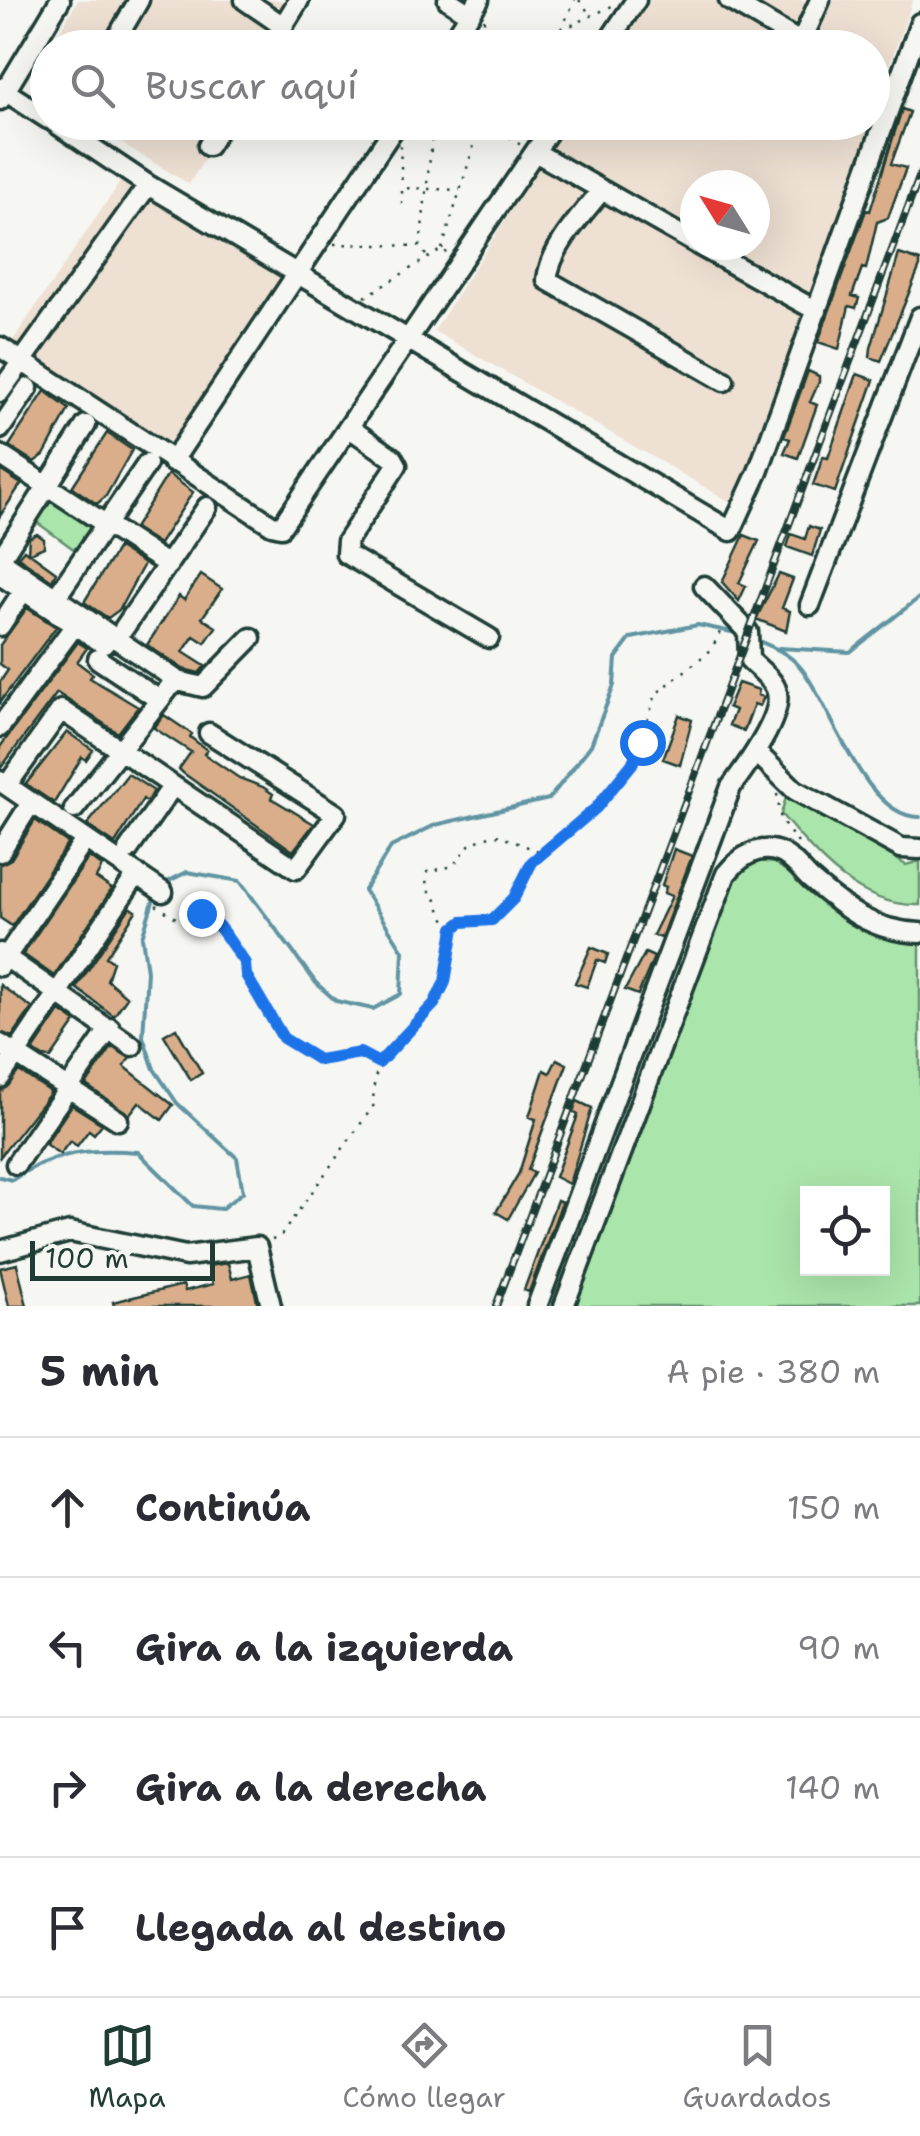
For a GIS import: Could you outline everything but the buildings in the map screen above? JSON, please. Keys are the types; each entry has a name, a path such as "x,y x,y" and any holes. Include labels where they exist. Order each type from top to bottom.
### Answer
{"street":[{"path":"40,30 60,0"},
{"path":"122,30 140,0"},
{"path":"246,0 284,26"},
{"path":"281,30 300,0"},
{"path":"448,0 477,7 461,30"},
{"path":"616,30 636,0"},
{"path":"729,0 780,30"},
{"path":"811,30 820,0"},
{"path":"890,106 920,22"},
{"path":"30,45 4,84 30,103"},
{"path":"890,93 894,95"},
{"path":"82,140 148,185 731,531 758,472 878,140"},
{"path":"208,146 212,140"},
{"path":"172,462 390,140"},
{"path":"0,348 272,526 281,526 409,341 535,140"},
{"path":"532,143 602,190 680,235"},
{"path":"0,392 148,185"},
{"path":"602,190 572,227 548,268 547,280 724,380"},
{"path":"725,260 817,311"},
{"path":"810,605 920,317"},
{"path":"0,429 28,388"},
{"path":"86,425 0,560 169,689"},
{"path":"350,430 393,458 397,465 347,541 346,554 489,638"},
{"path":"0,456 168,565"},
{"path":"53,602 148,464"},
{"path":"124,628 207,508"},
{"path":"0,575 23,591 53,602 75,626 169,689"},
{"path":"537,1306 731,787 758,753 777,693 749,659 748,632 704,586"},
{"path":"0,626 23,591"},
{"path":"0,727 75,626"},
{"path":"98,658 169,689 203,687 250,638"},
{"path":"74,808 169,689"},
{"path":"158,897 137,874 31,803 6,779 61,710 296,868 336,814 209,733"},
{"path":"758,753 777,775 901,848 920,849"},
{"path":"128,850 172,787"},
{"path":"0,852 31,803"},
{"path":"85,840 2,959 60,993 132,1046"},
{"path":"564,1306 726,874 737,860 760,850 780,852 836,901 885,931 920,934"},
{"path":"0,1078 8,1049 60,993 137,874"},
{"path":"16,1164 110,1028"},
{"path":"8,1049 118,1120"},
{"path":"0,1251 70,1232 186,1256 257,1246 271,1306"}],"path":[{"path":"558,29 577,0 591,15"},
{"path":"558,29 616,4"},
{"path":"400,140 402,204"},
{"path":"426,257 420,246 432,140"},
{"path":"363,298 442,249 476,140"},
{"path":"514,140 522,146 532,143"},
{"path":"402,188 461,191"},
{"path":"327,243 420,246"},
{"path":"442,249 450,256"},
{"path":"257,1246 280,1236 374,1104 371,1079 379,1063 434,1004 445,982 454,928 462,922 492,920 514,898 542,852 596,808 632,764 656,694 710,650 716,634 733,613"},
{"path":"777,775 781,822 806,852"},
{"path":"454,928 446,922 440,901 426,887 428,872 453,866 470,844 494,834 542,852"},
{"path":"158,897 167,916 201,913 223,928 230,950 245,963 246,975 263,998 271,1020 293,1046 319,1060 360,1053 379,1063"}],"shaded area":[{"path":"78,0 303,0 284,30 60,30"},
{"path":"645,0 713,0 762,30 625,30"},
{"path":"743,0 913,0 890,63 890,30 794,30"},
{"path":"117,140 216,140 189,184"},
{"path":"556,140 865,140 734,504 434,331"},
{"path":"125,175 284,276 167,447 9,346"}],"green space":[{"path":"50,500 95,531 79,553 35,521"},
{"path":"787,794 906,865 920,861 920,905 878,898 841,876 781,814"},
{"path":"757,861 775,863 876,936 920,941 920,1306 567,1306 738,870"}],"waterway":[{"path":"779,648 850,652 920,597"},
{"path":"161,885 187,872 240,881 316,983 336,1001 373,1009 401,994 403,951 364,890 391,847 435,825 549,799 591,745 614,685 616,658 631,638 698,625 741,634"},
{"path":"754,639 785,654 801,668 851,756 882,799 900,812 920,817"},
{"path":"0,1177 12,1180 42,1163 72,1154 138,1152 193,1206 221,1209 243,1192 237,1158 177,1103 154,1069 143,1037 147,971 142,937 155,895"}],"railway":[{"path":"496,1306 920,175"}],"route":[{"path":"201,913 223,928 230,950 245,963 246,975 263,998 283,1038 319,1060 360,1053 379,1063 434,1004 445,982 454,928 462,922 492,920 514,898 532,862 596,808 624,775 642,742"}]}
